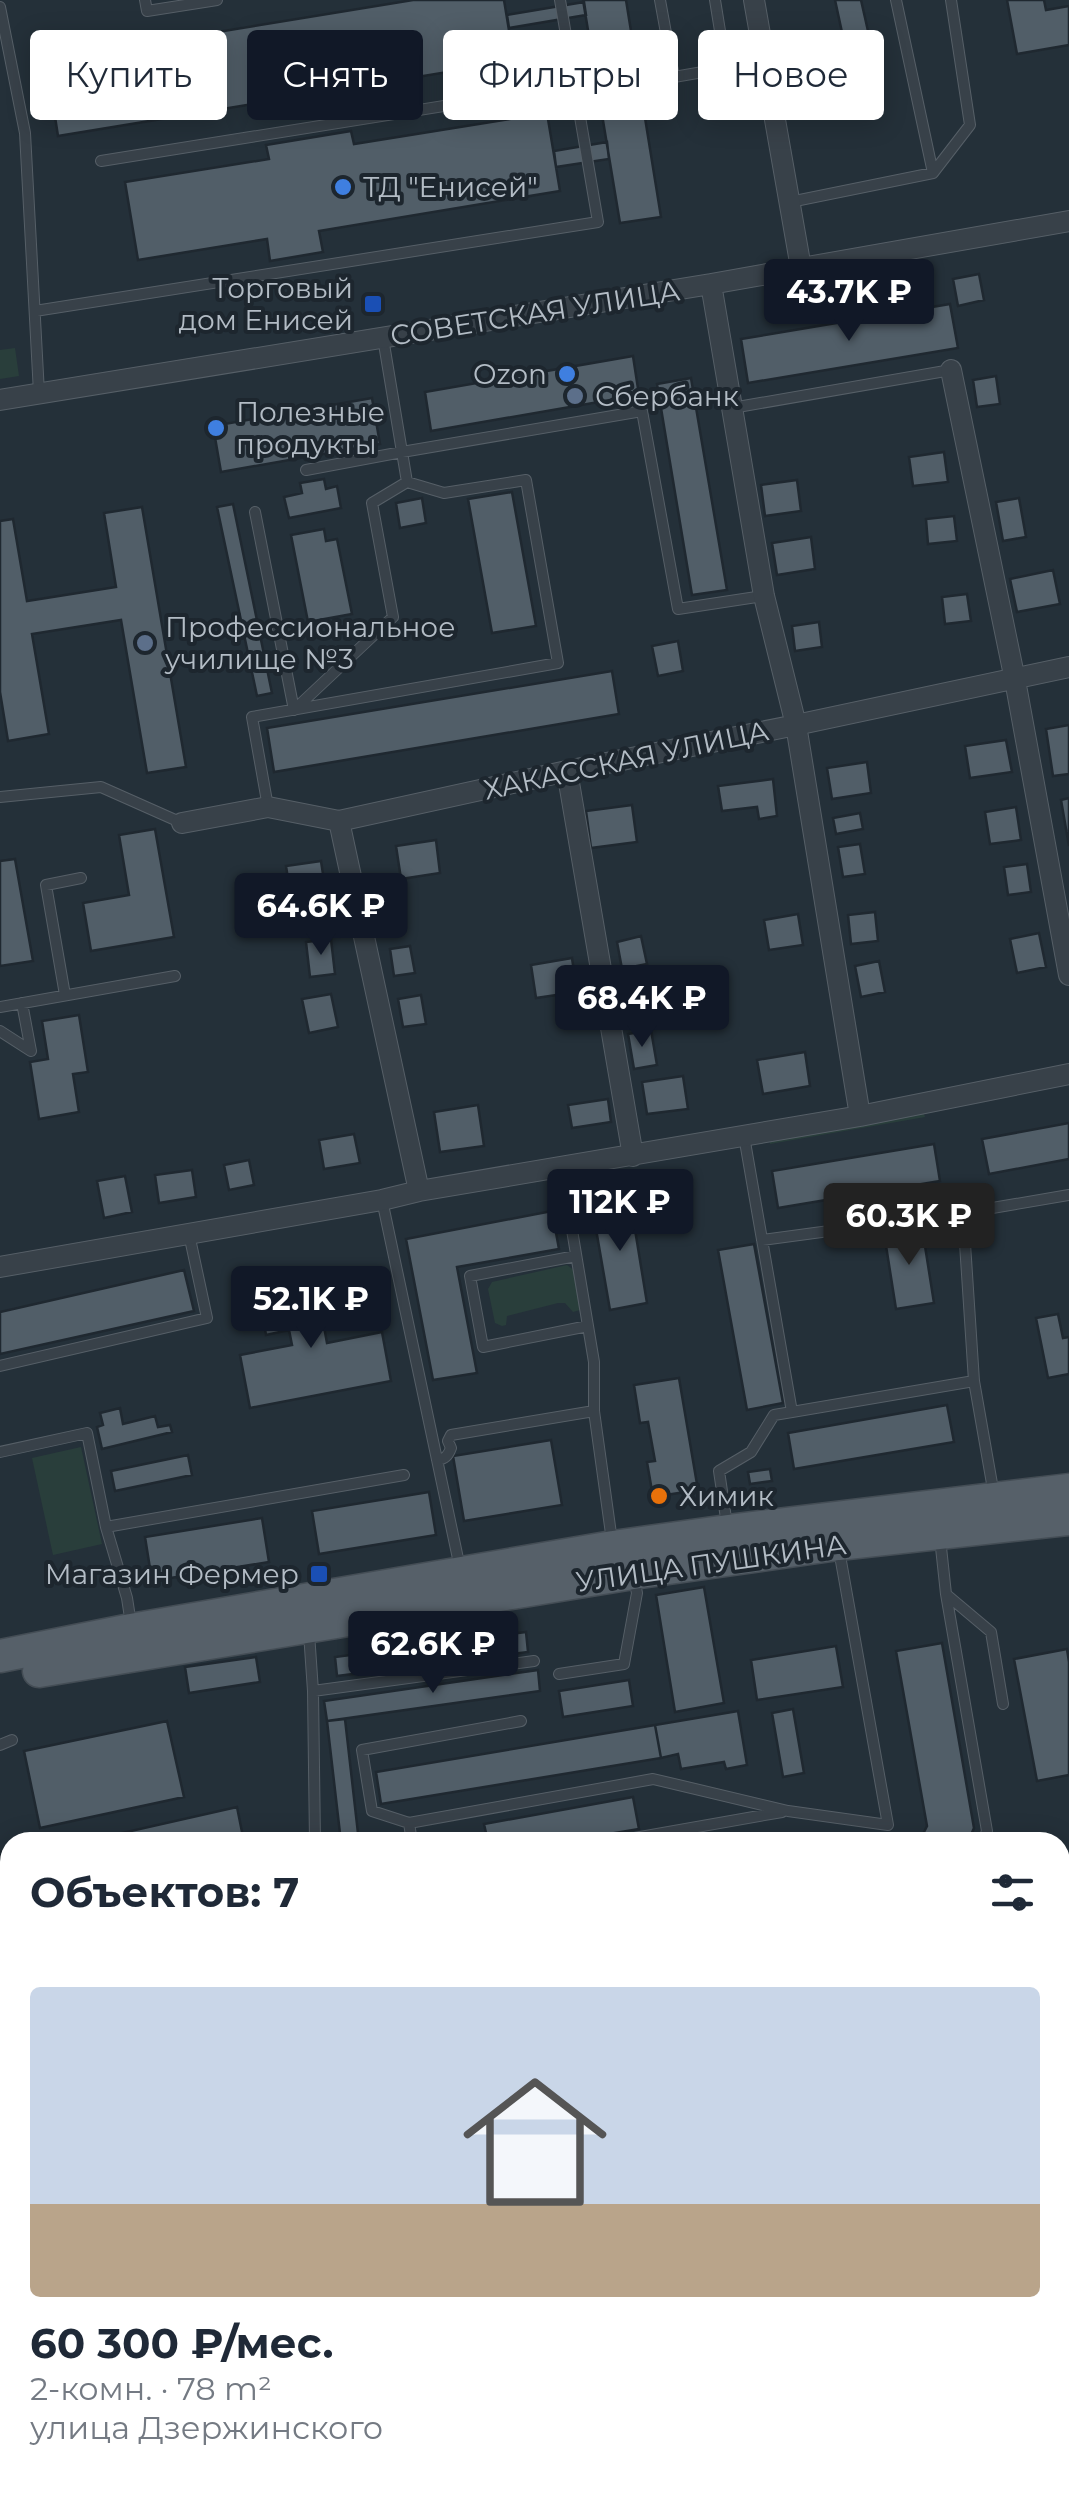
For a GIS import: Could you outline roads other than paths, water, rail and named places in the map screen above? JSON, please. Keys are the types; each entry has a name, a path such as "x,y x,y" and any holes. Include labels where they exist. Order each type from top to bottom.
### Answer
{"main road":[{"name":"УЛИЦА ПУШКИНА","path":"0,1656 461,1574 838,1544 938,1521 995,1500 1069,1490"},
{"name":"УЛИЦА ПУШКИНА","path":"0,1678 309,1627 623,1560 728,1531 1069,1519"}],"street":[{"path":"754,0 801,268"},
{"name":"СОВЕТСКАЯ УЛИЦА","path":"0,400 711,284 1069,221"},
{"path":"711,284 764,596 796,725 860,1116"},
{"path":"952,370 1069,975"},
{"name":"ХАКАССКАЯ УЛИЦА","path":"182,822 268,807 339,820 1069,667"},
{"path":"567,770 633,1156"},
{"path":"339,820 419,1191"},
{"path":"0,1268 860,1116 1069,1074"}],"lane":[{"path":"146,0 148,11 216,0"},
{"path":"560,0 565,30"},
{"path":"660,0 674,77 726,68 715,0"},
{"path":"896,0 933,173"},
{"path":"790,202 933,173 970,125 951,0"},
{"path":"0,6 25,133 39,394"},
{"path":"102,161 443,106"},
{"path":"34,311 598,222 580,120"},
{"path":"383,338 408,482"},
{"path":"731,408 952,370"},
{"path":"306,470 642,411 678,609 764,596"},
{"path":"268,807 252,717 294,710 558,663 526,480 444,493 408,482 372,503 393,617 294,710"},
{"path":"255,512 294,710"},
{"path":"0,797 101,787 182,822"},
{"path":"65,995 46,885 81,878"},
{"path":"0,1007 175,976"},
{"path":"0,1031 31,1051 22,1003"},
{"path":"744,1136 792,1412"},
{"path":"559,1674 624,1664 637,1593 623,1560 594,1411 594,1362 560,1169"},
{"path":"762,1240 1069,1195"},
{"path":"382,1200 461,1574"},
{"path":"963,1213 974,1381 995,1500"},
{"path":"0,1366 207,1318 188,1234"},
{"path":"576,1256 470,1276 483,1347 588,1326"},
{"path":"728,1531 719,1472 751,1452 774,1415 974,1381"},
{"path":"437,1460 449,1453 451,1435 594,1411"},
{"path":"0,1452 87,1434 132,1630"},
{"path":"106,1526 404,1475"},
{"path":"938,1521 946,1594 987,1832"},
{"path":"522,1722 362,1750 372,1811 409,1823 652,1779 788,1810 888,1824 838,1544"},
{"path":"946,1594 990,1632 1003,1704"},
{"path":"309,1627 314,1691 314,1832"},
{"path":"314,1691 534,1660"},
{"path":"0,1746 12,1740"},
{"path":"667,1832 788,1810"},
{"path":"409,1823 410,1832"}],"place":[{"name":"ТД \"Енисей\"","path":"343,187"},
{"name":"Торговый дом Енисей","path":"373,304"},
{"name":"Ozon","path":"567,374"},
{"name":"Сбербанк","path":"575,396"},
{"name":"Полезные продукты","path":"216,428"},
{"name":"Профессиональное училище №3","path":"145,643"},
{"name":"Химик","path":"659,1496"},
{"name":"Магазин Фермер","path":"319,1574"}]}
